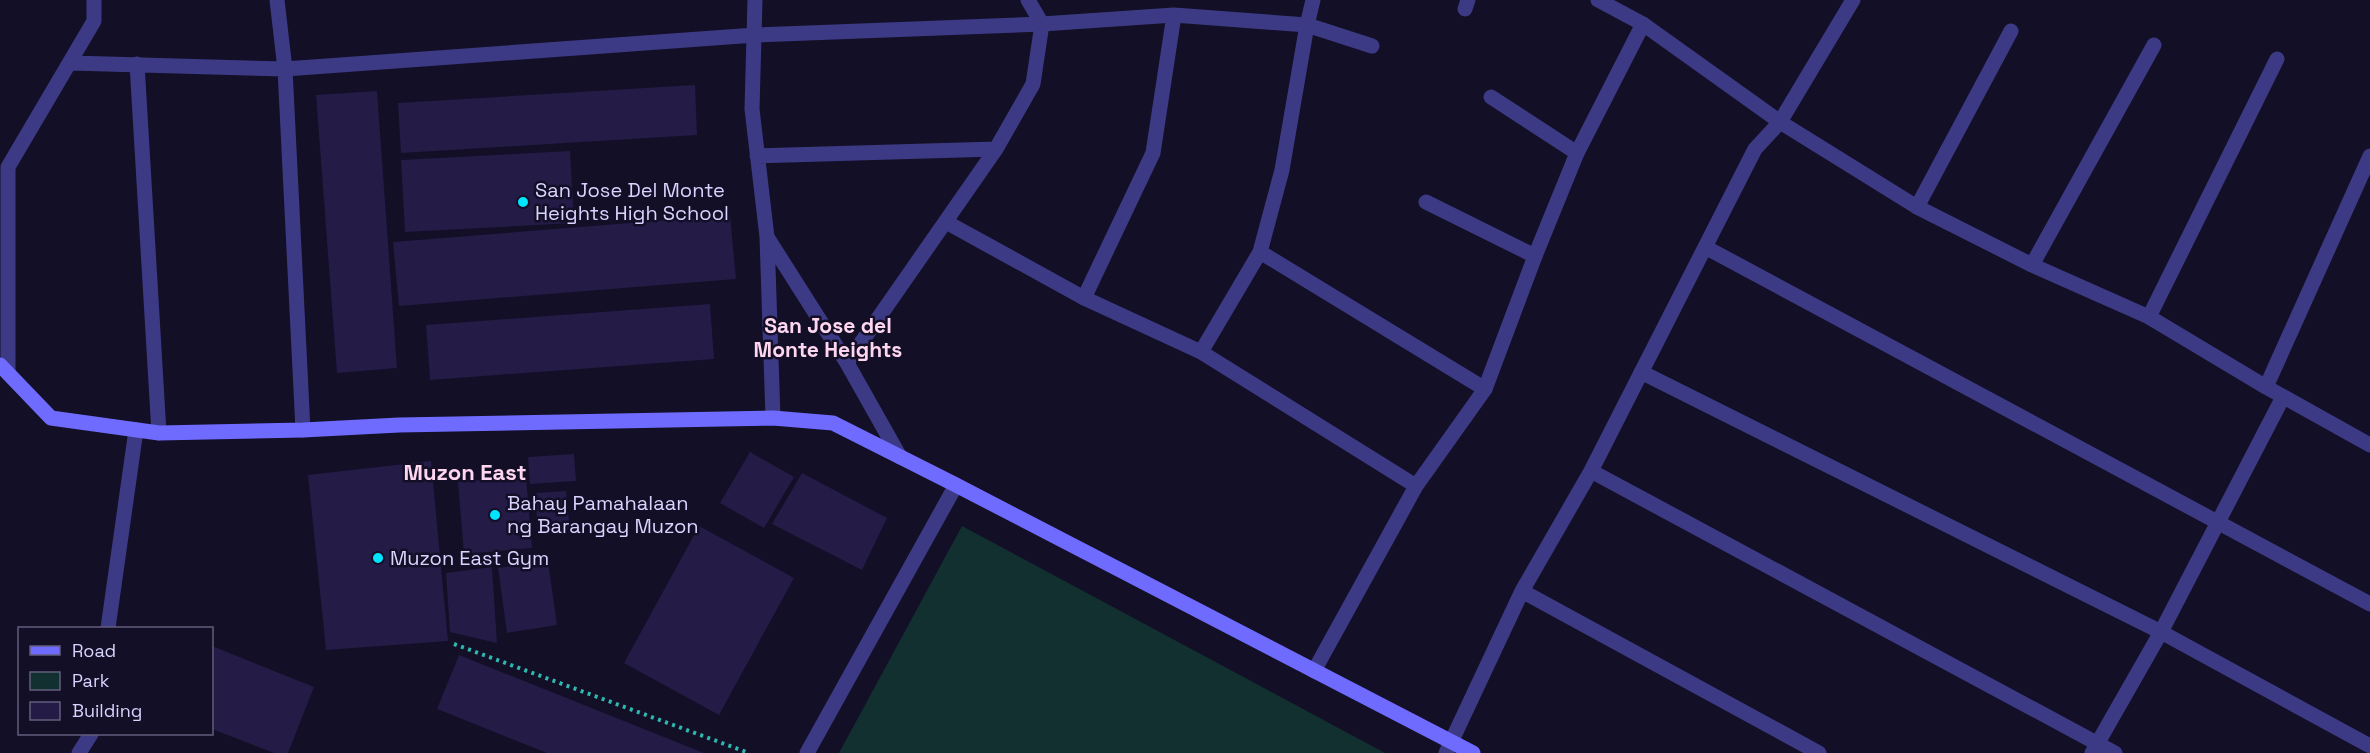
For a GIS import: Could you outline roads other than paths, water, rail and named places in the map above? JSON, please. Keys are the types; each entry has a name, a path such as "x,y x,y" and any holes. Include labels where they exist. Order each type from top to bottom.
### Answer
{"street":[{"path":"94,0 94,21 8,167 4,369 51,418 159,433 399,425 773,418 833,423 956,484 1314,671 1449,747 1473,753"},
{"path":"277,0 285,69 303,430"},
{"path":"755,0 752,109 767,237 773,418"},
{"path":"847,363 996,149 1033,84 1042,24 1028,0"},
{"path":"1201,352 1260,252 1282,170 1312,0"},
{"path":"1598,0 1643,24 1780,122 1917,207 2032,265 2149,317 2283,397 2370,445"},
{"path":"1449,747 1522,591 1591,471 1755,149 1780,122 1852,0"},
{"path":"71,63 285,69 755,36 1042,24 1174,15 1307,25 1372,45"},
{"path":"1084,298 1153,153 1174,15"},
{"path":"1314,671 1416,486 1485,389 1577,153 1643,24"},
{"path":"1917,207 2011,31"},
{"path":"2032,265 2154,45"},
{"path":"2149,317 2277,59"},
{"path":"137,64 159,433"},
{"path":"1491,97 1577,153"},
{"path":"757,156 996,149"},
{"path":"2266,387 2370,156"},
{"path":"1426,202 1535,256"},
{"path":"946,222 1084,298 1201,352 1416,486"},
{"path":"767,237 847,363 900,457"},
{"path":"1705,248 2370,604"},
{"path":"1260,252 1485,389"},
{"path":"1641,372 2161,632 2370,746"},
{"path":"2095,748 2161,632 2283,397"},
{"path":"108,627 136,430"},
{"path":"1591,471 2095,748 2115,753"},
{"path":"807,753 956,484"},
{"path":"1522,591 1819,753"},
{"path":"79,753 90,735"}],"place":[{"name":"San Jose Del Monte Heights High School","path":"523,202"},
{"name":"Bahay Pamahalaan ng Barangay Muzon","path":"495,515"},
{"name":"Muzon East Gym","path":"378,558"}],"district":[{"name":"San Jose del Monte Heights","path":"828,338"},
{"name":"Muzon East","path":"465,472"}]}
